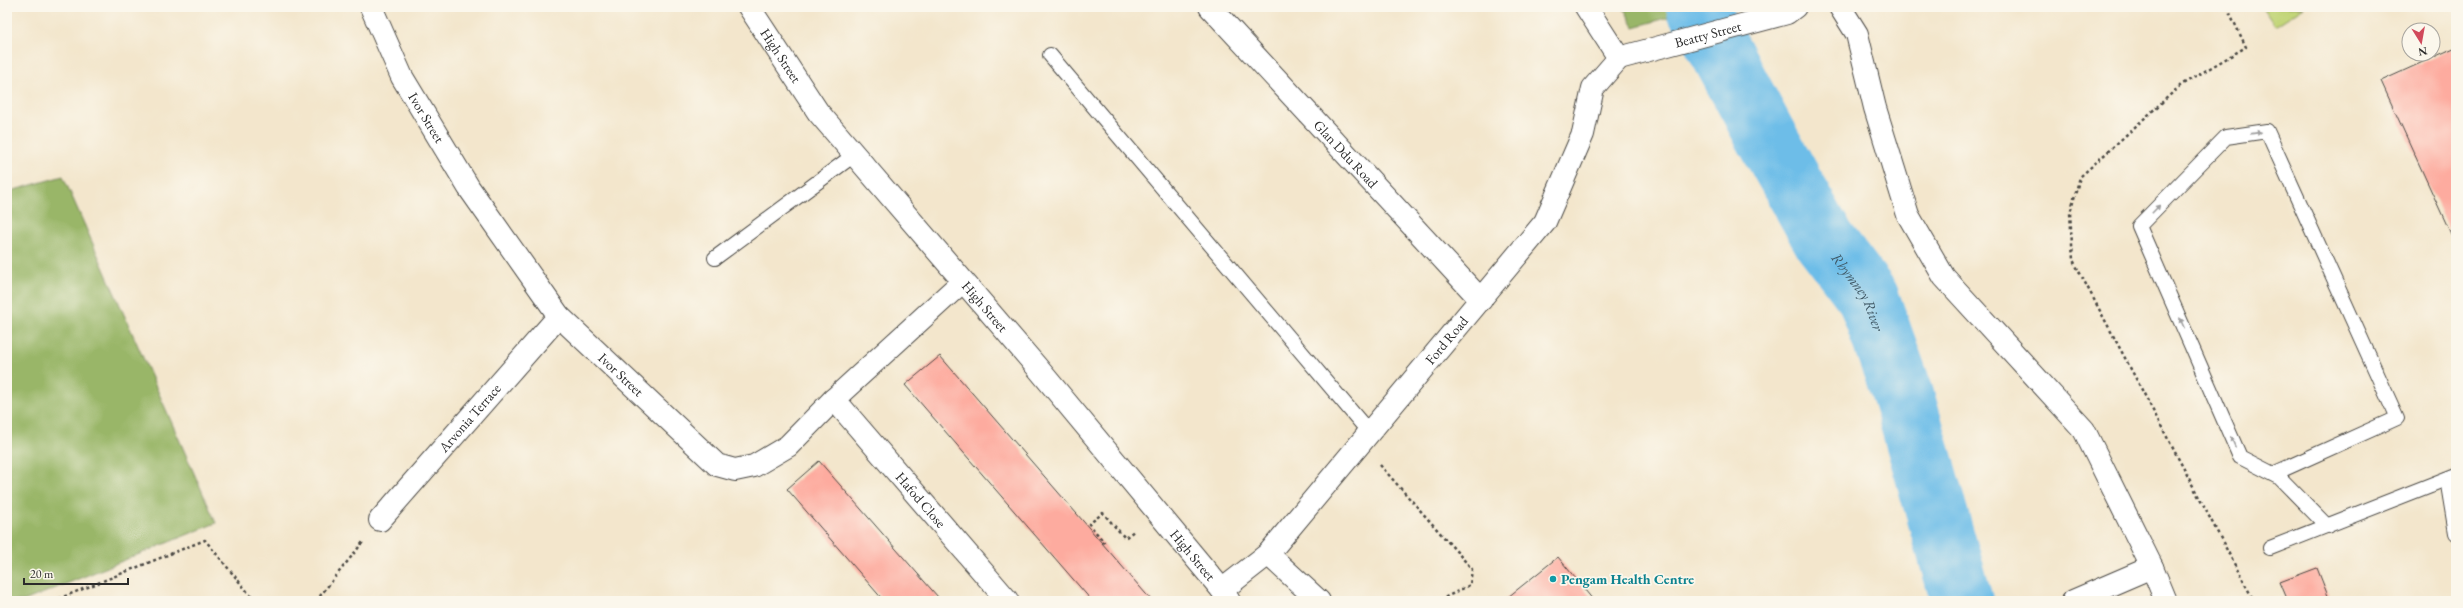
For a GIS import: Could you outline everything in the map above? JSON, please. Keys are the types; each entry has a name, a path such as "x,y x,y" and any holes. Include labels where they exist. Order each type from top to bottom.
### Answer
{"street":[{"name":"Ivor Street","path":"371,7 402,76 469,188 559,316 717,465 735,470 754,466 788,446 834,398 962,282"},
{"name":"High Street","path":"749,7 818,112 962,282 1036,366 1225,595"},
{"name":"Glan Ddu Road","path":"1210,7 1481,300"},
{"path":"1586,7 1619,58"},
{"path":"1840,7 1857,34 1875,108 1908,215 1944,277 2084,430 2152,567 2166,601"},
{"name":"Beatty Street","path":"1619,58 1791,10"},
{"name":"Ford Road","path":"1225,595 1268,554 1364,437 1481,300 1545,222 1583,134 1593,88 1619,58"},
{"name":"Arvonia Terrace","path":"380,520 559,316"},
{"name":"Hafod Close","path":"834,398 1008,601"},
{"path":"1268,554 1319,601"},
{"path":"2073,601 2152,567"}],"lane":[{"path":"1050,55 1364,437"},
{"path":"2273,474 2397,418 2267,131 2226,137 2140,226 2240,457 2273,474 2279,477 2327,526"},
{"path":"715,258 854,155"},
{"path":"2270,548 2451,477 2456,533"}],"path":[{"path":"1364,437 1472,569 1470,586 1442,599"},
{"path":"1102,543 1104,542 1089,524 1103,513 1125,538 1135,530"},
{"path":"316,601 380,520"},
{"path":"53,601 205,540 255,601"}],"green space":[{"path":"1623,7 1707,7 1634,27"},
{"path":"2262,7 2304,7 2275,26"},
{"path":"63,176 216,523 24,601 7,601 7,192"}],"building":[{"path":"2456,47 2456,245 2381,81 2423,62 2441,62 2441,54"},
{"path":"940,356 1152,601 1092,601 905,385"},
{"path":"819,461 938,597 933,601 884,601 787,489"},
{"name":"Pengam Health Centre","path":"1558,557 1594,601 1503,601"},
{"path":"2317,568 2330,601 2288,601 2280,582"}],"waterway":[{"name":"Rhymney River","path":"1697,7 1763,131 1823,238 1868,297 1903,395 1962,601"}],"place":[{"name":"Pengam Health Centre","path":"1553,579"}]}
